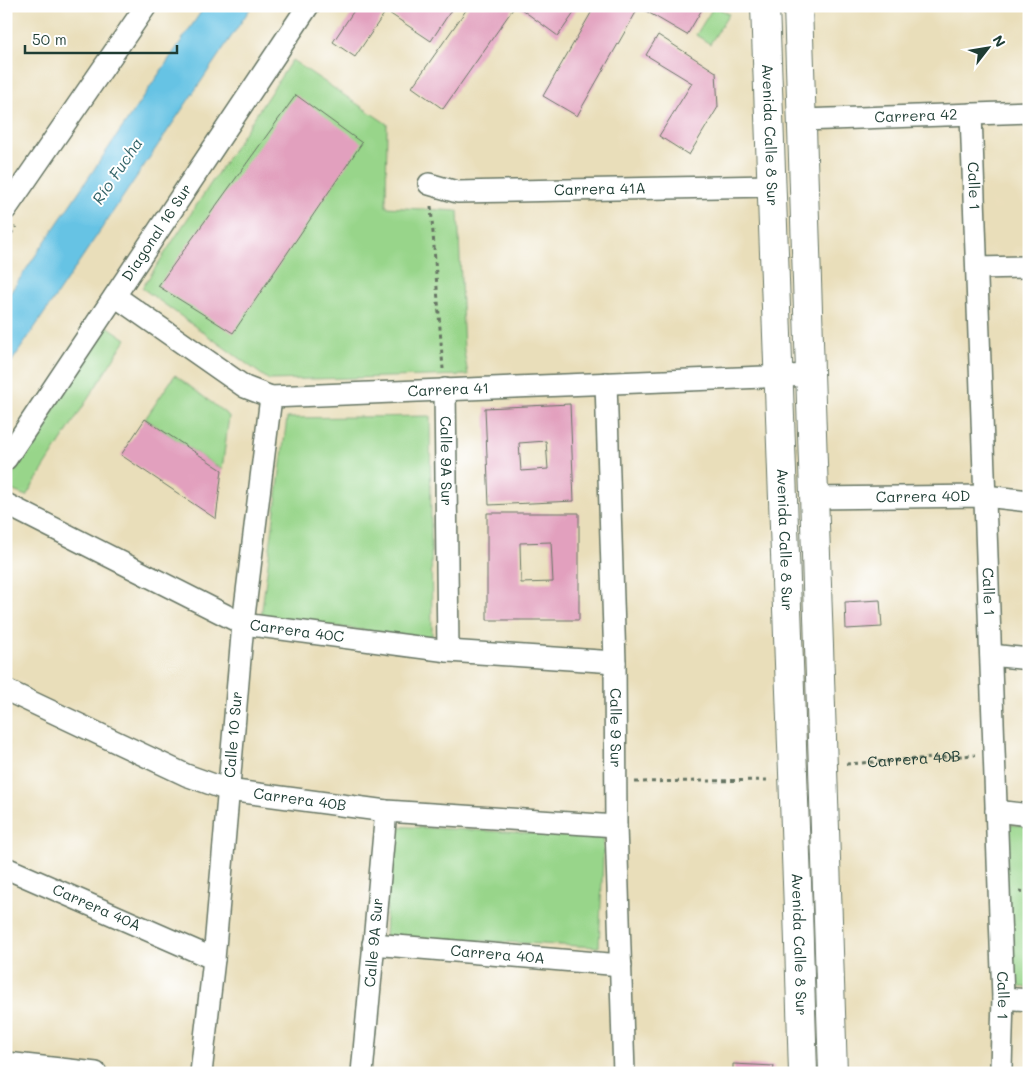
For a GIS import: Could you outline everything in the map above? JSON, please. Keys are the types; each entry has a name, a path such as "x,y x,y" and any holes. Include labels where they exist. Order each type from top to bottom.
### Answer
{"main road":[{"name":"Avenida Calle 8 Sur","path":"765,6 798,900 802,1073"},
{"name":"Avenida Calle 8 Sur","path":"798,6 833,1073"}],"street":[{"path":"6,209 146,6"},
{"name":"Diagonal 16 Sur","path":"6,459 308,6"},
{"name":"Carrera 42","path":"802,120 1029,112"},
{"name":"Calle 1","path":"972,114 1003,998 1001,1068"},
{"name":"Carrera 41A","path":"429,184 457,192 772,186"},
{"path":"977,268 1029,267"},
{"name":"Carrera 41","path":"116,296 245,387 271,396 811,375"},
{"name":"Calle 9 Sur","path":"606,383 615,662 615,782 624,1073"},
{"name":"Calle 9A Sur","path":"445,390 448,651"},
{"name":"Calle 10 Sur","path":"201,1073 214,959 243,624 271,396"},
{"name":"Carrera 40D","path":"815,498 985,496 1029,502"},
{"name":"Carrera 40C","path":"6,504 243,624 448,651 615,662"},
{"path":"990,655 1029,659"},
{"name":"Carrera 40B","path":"6,690 186,775 228,790 386,811 616,826"},
{"name":"Calle 9A Sur","path":"362,1073 386,811"},
{"path":"996,811 1029,815"},
{"name":"Carrera 40A","path":"6,868 214,959"},
{"name":"Carrera 40A","path":"374,944 621,966"},
{"path":"1003,998 1029,1000"},
{"path":"6,1063 96,1073"}],"path":[{"path":"429,184 445,390"},
{"name":"Carrera 40B","path":"842,764 994,754"},
{"path":"615,782 776,780"}],"green space":[{"path":"714,6 729,14 710,44 696,35"},
{"path":"292,60 387,124 386,207 458,211 464,351 468,375 269,380 142,288"},
{"path":"107,326 126,339 26,496 6,488 6,484"},
{"path":"175,375 229,416 222,470 145,419"},
{"path":"430,416 432,639 261,617 287,418"},
{"path":"1001,824 1029,826 1029,988 1006,985"},
{"path":"391,826 604,837 599,947 385,936"}],"water":[{"name":"Río Fucha","path":"205,6 252,6 6,370 6,299"}],"building":[{"path":"357,6 454,6 431,41 386,11 355,57 333,42"},
{"path":"469,6 515,6 443,109 412,87"},
{"path":"517,6 579,6 558,36"},
{"path":"595,6 704,6 687,35 639,7 577,116 543,96"},
{"path":"658,35 716,72 718,107 689,155 659,136 692,83 646,55"},
{"path":"296,95 362,143 233,333 158,286"},
{"path":"570,404 574,501 489,505 485,408","holes":["546,441 548,469 521,471 519,443"]},
{"path":"145,419 222,470 216,519 121,455"},
{"path":"487,513 579,513 579,620 487,620","holes":["551,542 553,582 521,583 520,543"]},
{"path":"880,600 882,627 846,629 845,602"},
{"path":"733,1064 774,1066 773,1073 733,1073"}]}
